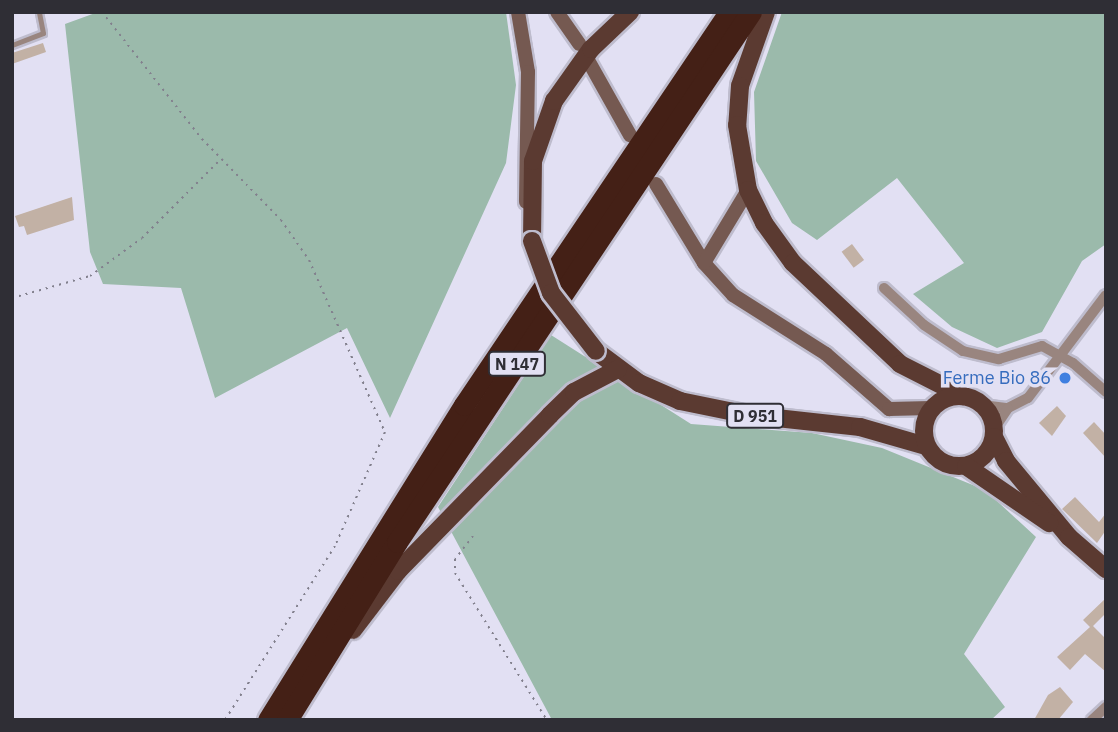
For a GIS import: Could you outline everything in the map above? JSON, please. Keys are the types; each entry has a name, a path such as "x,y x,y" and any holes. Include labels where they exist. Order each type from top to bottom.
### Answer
{"highway":[{"name":"N 147","path":"268,720 449,427 729,12"},
{"name":"N 147","path":"290,720 397,542 751,12"}],"main road":[{"name":"D 951","path":"518,12 528,72 523,176 532,241 551,293 596,351 618,369 658,393 701,407 860,427 926,446"},
{"path":"557,12 579,44"},
{"path":"532,241 533,161 554,102 591,48 630,12"},
{"path":"766,12 740,86 737,125 748,190 775,242 855,324 912,372 982,405 1006,461 1069,537"},
{"path":"589,62 630,135"},
{"path":"656,184 704,263 750,309 826,354 889,409 931,408 963,396"},
{"path":"704,263 748,190"},
{"path":"290,720 398,572 562,403 618,369"},
{"path":"931,408 923,426 926,446 942,463 966,466 1069,537 1106,569"},
{"path":"966,466 984,456 994,433"}],"street":[{"path":"884,288 924,325 963,351 999,359 1042,346 1063,356 1106,392"},
{"path":"982,405 1008,408 1028,398 1063,356 1106,295"},
{"path":"994,433 1008,408"},
{"path":"1092,720 1106,707"}],"lane":[{"path":"12,45 44,33 38,12"}],"path":[{"path":"102,12 222,158 281,220 309,260 385,432 335,546 225,720"},
{"path":"12,299 90,276 142,238 222,158"},
{"path":"473,536 454,559 456,573 547,720"}],"green space":[{"path":"98,12 506,12 516,85 506,163 390,418 347,328 215,398 181,288 103,284 90,252 65,24"},
{"path":"782,12 1106,12 1106,244 1082,261 1042,332 997,348 952,327 913,294 964,263 897,178 817,240 792,223 756,161 754,92"},
{"path":"551,335 691,424 812,433 882,448 985,490 1036,537 964,654 1005,707 991,720 552,720 438,507"}],"building":[{"path":"43,43 46,52 12,64 12,53"},
{"path":"72,197 74,220 27,235 24,226 19,227 15,216"},
{"path":"852,244 864,260 854,268 842,252"},
{"path":"1057,406 1066,416 1052,436 1039,423"},
{"path":"1094,422 1106,435 1106,458 1083,433"},
{"path":"1075,497 1099,522 1106,513 1106,530 1097,543 1062,509"},
{"path":"1106,598 1106,613 1093,626 1106,639 1106,672 1085,654 1070,670 1057,657 1090,627 1083,620"},
{"path":"1060,687 1073,702 1058,720 1034,720 1048,695"}],"place":[{"name":"Ferme Bio 86","path":"1065,378"}]}
